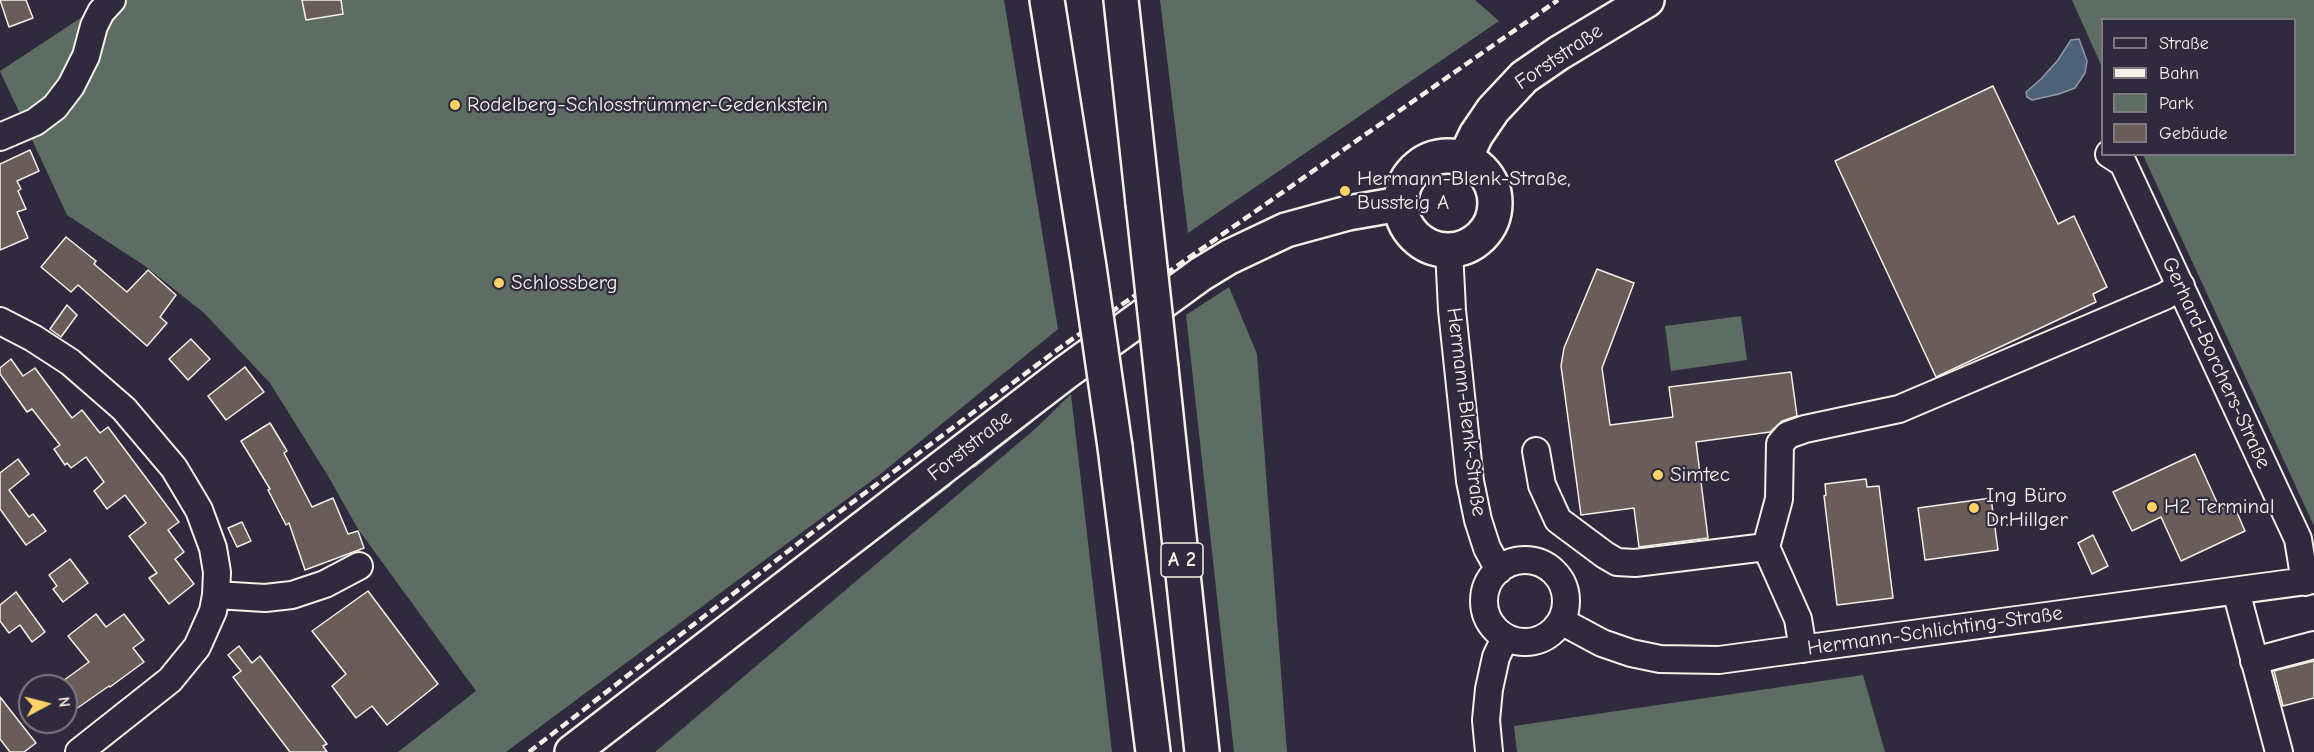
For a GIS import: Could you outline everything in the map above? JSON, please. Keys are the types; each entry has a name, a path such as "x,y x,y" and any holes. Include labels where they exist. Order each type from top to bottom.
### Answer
{"main road":[{"name":"A 2","path":"1047,0 1116,447 1153,752"},
{"name":"A 2","path":"1121,0 1202,752"},
{"name":"Forststraße","path":"1465,158 1476,135 1493,110 1524,77 1647,0"},
{"path":"1442,155 1465,158 1484,172 1494,193 1495,205 1488,227 1481,237 1461,249 1449,250 1428,246 1412,234 1406,225 1400,204 1405,182 1420,164 1442,155"},
{"name":"Forststraße","path":"573,752 1065,373 1201,274 1229,257 1286,230 1348,213 1400,204"}],"street":[{"path":"0,137 35,122 55,107 71,86 86,56 94,26 101,12 112,0"},
{"name":"Gerhard-Borchers-Straße","path":"2112,156 2123,163 2181,286 2298,539 2310,581"},
{"name":"Hermann-Blenk-Straße","path":"1449,250 1452,310 1470,481 1478,520 1487,548 1498,570"},
{"path":"1803,649 1798,619 1766,547 1779,500 1780,444 1788,435 1805,429 1899,409 2165,296 2181,286"},
{"path":"0,321 40,342 89,378 124,409 163,454 188,489 213,548 217,572 216,595 213,611 197,647 170,680 79,752"},
{"path":"1536,451 1542,485 1558,520 1617,562 1635,563 1766,547"},
{"path":"1517,561 1538,562 1547,566 1561,581 1565,591 1566,601 1561,621 1556,629 1541,639 1523,643 1505,638 1491,624 1484,605 1487,586 1498,570 1517,561"},
{"path":"216,595 265,598 292,595 325,584 359,566"},
{"name":"Hermann-Schlichting-Straße","path":"1561,621 1602,643 1630,653 1660,658 1719,660 2310,581"},
{"path":"2236,591 2279,752"},
{"path":"1490,752 1486,720 1489,689 1496,657 1505,638"},
{"path":"2254,661 2314,645"}],"green space":[{"path":"108,0 1004,0 1058,329 878,476 506,752 398,752 476,691 358,529 270,383 204,313 145,266 67,215 0,71"},
{"path":"1160,0 1475,0 1499,21 1188,233"},
{"path":"2072,0 2314,0 2314,526 2143,156 2296,156 2296,18 2101,18 2101,65"},
{"path":"1229,287 1257,354 1287,752 1234,752 1186,315"},
{"path":"1741,316 1747,360 1671,371 1665,326"},
{"path":"1071,394 1112,752 655,752 1035,429"},
{"path":"1863,675 1885,752 1517,752 1514,726"}],"water":[{"path":"2079,39 2087,61 2085,73 2075,88 2032,100 2027,97 2026,92 2058,60 2071,40"}],"building":[{"path":"0,0 26,0 33,18 9,27"},
{"path":"302,0 341,0 343,14 306,20"},
{"path":"1993,86 2058,224 2074,216 2107,287 2093,294 2096,302 1936,377 1835,161"},
{"path":"30,150 39,171 17,181 21,189 18,191 26,209 17,212 28,238 0,250 0,164"},
{"path":"66,237 96,261 94,264 127,292 148,270 176,295 160,317 167,323 147,346 78,285 71,292 41,267"},
{"name":"Simtec","path":"1597,269 1634,283 1602,368 1610,425 1673,417 1669,387 1791,372 1797,416 1782,421 1770,432 1696,442 1708,538 1639,547 1634,508 1581,515 1561,366 1564,348"},
{"path":"67,305 77,315 61,337 50,329"},
{"path":"191,339 210,359 188,380 169,359"},
{"path":"11,359 23,376 35,368 72,418 82,410 100,433 108,427 179,522 168,530 184,552 175,559 194,584 169,604 149,578 157,573 129,536 146,523 125,495 107,509 94,491 104,482 86,457 71,468 67,463 65,465 54,449 60,445 32,409 27,412 0,374 0,368"},
{"path":"245,367 264,392 226,420 208,396"},
{"path":"270,423 287,451 284,453 312,507 333,498 348,534 358,531 364,548 305,570 289,523 286,525 268,490 270,489 241,441"},
{"name":"H2 Terminal","path":"2195,454 2220,509 2233,503 2245,531 2181,561 2161,517 2132,531 2113,492"},
{"path":"18,459 29,474 9,490 29,517 33,514 46,531 26,545 0,509 0,473"},
{"path":"1866,479 1867,487 1879,486 1893,598 1837,605 1824,496 1826,495 1825,484"},
{"path":"1991,498 1998,550 1925,560 1918,508"},
{"path":"242,522 251,541 237,547 228,528"},
{"path":"2093,535 2108,566 2092,574 2078,543"},
{"path":"70,559 88,583 63,602 53,589 57,586 49,575"},
{"path":"368,591 438,684 387,725 372,706 356,718 332,686 346,674 312,631"},
{"path":"16,592 45,632 32,642 20,625 9,633 0,621 0,605"},
{"path":"96,614 106,627 124,614 144,640 133,648 144,662 78,708 78,674 72,674 89,662 68,636"},
{"path":"239,646 252,663 260,656 327,744 323,746 327,752 290,752 233,677 241,671 228,655"},
{"path":"2314,661 2314,698 2283,706 2274,671"},
{"path":"0,697 18,720 18,734 29,734 36,743 24,752 10,752 0,739"}],"waterway":[{"path":"974,465 1030,421"},
{"path":"863,549 949,484"}],"railway":[{"path":"529,752 822,525 1061,347 1558,0"}],"place":[{"name":"Rodelberg-Schlosstrümmer-Gedenkstein","path":"455,105"},
{"name":"Hermann-Blenk-Straße, Bussteig A","path":"1345,191"},
{"name":"Schlossberg","path":"499,283"},
{"name":"Simtec","path":"1658,475"},
{"name":"H2 Terminal","path":"2152,507"},
{"name":"Ing Büro Dr.Hillger","path":"1974,508"}]}
